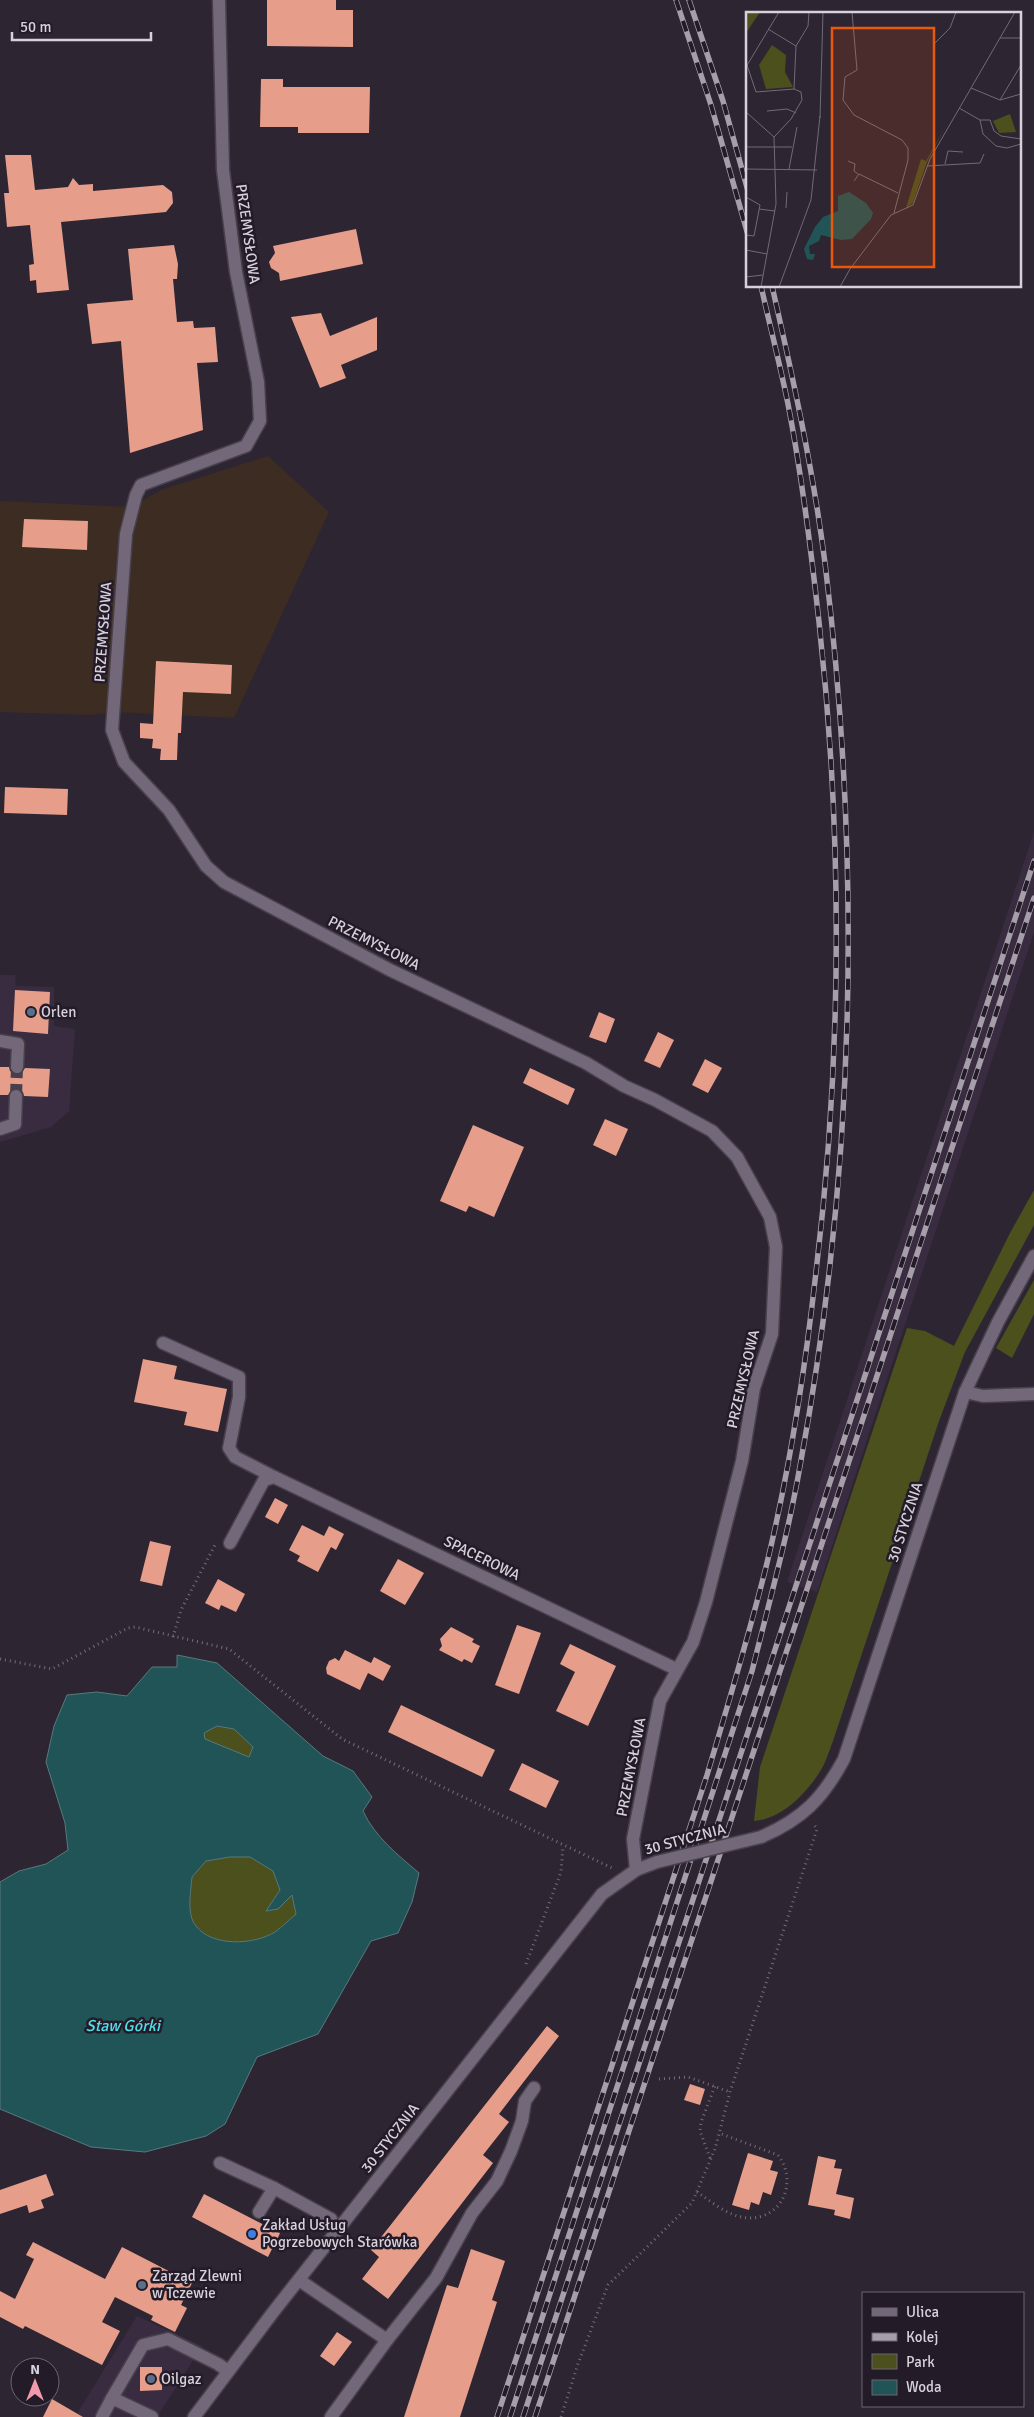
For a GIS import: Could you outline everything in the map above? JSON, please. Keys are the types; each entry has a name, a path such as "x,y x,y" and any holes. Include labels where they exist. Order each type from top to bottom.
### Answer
{"street":[{"name":"PRZEMYSŁOWA","path":"219,0 223,170 236,272 258,382 260,421 246,446 141,485 136,495 126,534 112,730 124,762 170,810 206,866 224,882 390,970 586,1063 624,1086 655,1100 712,1131 737,1156 770,1217 776,1247 772,1334 754,1388 742,1461 706,1602 693,1642 676,1669 660,1701 633,1839 636,1870"},
{"path":"0,1041 18,1044 17,1067"},
{"path":"0,1128 15,1124 16,1096"},
{"name":"30 STYCZNIA","path":"194,2417 602,1894 636,1870 657,1862 761,1837 805,1812 828,1786 844,1759 965,1392 998,1322 1034,1256"},
{"name":"SPACEROWA","path":"163,1343 239,1377 239,1397 229,1448 235,1457 676,1669"},
{"path":"965,1392 983,1396 1034,1394"},
{"path":"230,1544 264,1480 274,1477"},
{"path":"331,2417 387,2340 436,2278 472,2213 497,2180 511,2151 522,2121 525,2101 534,2088"},
{"path":"220,2162 274,2188 331,2219"},
{"path":"259,2212 274,2188"},
{"path":"299,2280 387,2340"},
{"path":"102,2417 143,2345 168,2339 228,2371"},
{"path":"112,2398 152,2417"}],"path":[{"path":"173,1637 182,1610 218,1541"},
{"path":"0,1659 52,1670 128,1628 229,1649 342,1739 563,1846 615,1869"},
{"path":"561,2417 578,2364 608,2286 692,2203 711,2158 720,2134 730,2092 817,1829 805,1812"},
{"path":"526,1964 561,1872 563,1846"},
{"path":"659,2079 688,2077 730,2092"},
{"path":"711,2158 700,2131 700,2122 714,2086"},
{"path":"697,2192 723,2209 748,2218 776,2210 783,2200 788,2175 778,2155 720,2134"}],"shaded area":[{"path":"268,456 329,512 234,718 115,712 89,715 0,712 0,501 131,507 161,490"},
{"path":"1034,832 1034,932 817,1592 787,1582"},
{"path":"0,975 15,975 16,986 54,987 54,1026 75,1029 69,1111 51,1127 0,1142"},
{"path":"137,2316 202,2346 157,2417 75,2417"}],"green space":[{"path":"1034,1190 1034,1225 965,1352 939,1421 824,1764 809,1787 793,1803 774,1815 754,1821 760,1767 907,1328 925,1331 954,1346 1010,1233"},
{"path":"1034,1280 1034,1314 1012,1358 996,1348"},
{"path":"216,1726 234,1729 253,1747 249,1757 204,1739 204,1733"},
{"path":"230,1857 250,1857 273,1871 280,1890 266,1911 278,1909 292,1895 296,1914 275,1932 256,1940 222,1941 203,1933 193,1921 190,1909 192,1877 206,1861"}],"water":[{"name":"Staw Górki","path":"177,1655 217,1663 323,1756 353,1771 372,1797 363,1811 368,1820 388,1845 419,1873 412,1902 398,1933 371,1941 318,2034 257,2057 225,2124 206,2136 145,2152 91,2147 0,2109 0,1882 19,1871 46,1864 68,1850 65,1823 46,1762 54,1726 67,1695 97,1692 127,1696 152,1667 177,1667","holes":["217,1726 234,1729 253,1747 249,1757 205,1739 204,1733","230,1857 250,1857 273,1871 280,1890 266,1911 278,1909 292,1895 296,1914 275,1932 256,1940 234,1942 212,1938 196,1926 190,1909 192,1877 206,1861"]}],"building":[{"path":"267,0 336,0 336,10 353,10 353,47 267,46"},
{"path":"261,79 283,79 283,87 370,87 369,133 298,133 298,127 260,127"},
{"path":"5,155 31,155 35,190 68,187 73,178 79,185 93,184 93,191 163,185 172,192 173,203 166,212 61,222 69,290 37,293 36,280 30,281 29,265 34,264 30,225 7,227 4,193 9,193"},
{"path":"356,229 363,264 280,281 279,273 271,268 269,262 275,253 273,246"},
{"path":"174,245 178,264 177,279 173,279 177,322 193,321 194,328 215,327 218,362 197,363 203,430 130,453 121,341 92,344 87,304 133,300 128,249"},
{"path":"321,313 330,336 377,317 377,350 341,365 346,378 320,388 291,317"},
{"path":"24,519 88,521 87,550 22,547"},
{"path":"156,661 232,665 231,694 183,692 181,733 178,733 177,760 160,760 161,749 152,748 153,739 140,738 140,723 153,724"},
{"path":"5,787 68,789 67,815 4,813"},
{"name":"Orlen","path":"15,990 50,992 48,1034 13,1031"},
{"path":"599,1012 615,1019 606,1043 589,1037"},
{"path":"658,1032 674,1040 660,1068 644,1061"},
{"path":"705,1059 722,1068 708,1093 692,1085"},
{"path":"0,1067 9,1067 10,1071 16,1075 21,1074 25,1068 50,1069 48,1097 24,1096 23,1092 17,1088 12,1089 8,1095 0,1095"},
{"path":"530,1068 575,1089 568,1105 523,1083"},
{"path":"605,1119 628,1129 616,1156 593,1145"},
{"path":"473,1125 524,1147 494,1217 469,1206 466,1212 440,1201"},
{"path":"143,1359 177,1366 174,1379 227,1389 218,1432 184,1425 187,1412 134,1402"},
{"path":"275,1498 288,1505 278,1524 265,1517"},
{"path":"302,1525 324,1536 329,1526 344,1534 336,1550 331,1547 318,1572 297,1561 300,1556 289,1550"},
{"path":"150,1541 171,1546 162,1586 140,1581"},
{"path":"398,1559 424,1573 405,1605 380,1591"},
{"path":"218,1579 245,1594 236,1612 221,1605 219,1610 205,1603"},
{"path":"517,1625 541,1633 519,1694 495,1685"},
{"path":"451,1627 474,1639 472,1642 480,1646 472,1663 464,1659 462,1662 439,1650 442,1646 440,1639"},
{"path":"570,1644 616,1666 588,1726 556,1711 575,1672 560,1664"},
{"path":"345,1650 371,1663 374,1657 391,1666 383,1681 368,1673 360,1690 327,1674 326,1668 329,1661 335,1658 339,1661"},
{"path":"401,1705 495,1750 482,1777 388,1732"},
{"path":"522,1763 559,1781 546,1808 509,1790"},
{"path":"547,2026 559,2036 499,2114 509,2122 483,2155 493,2163 388,2299 362,2279 379,2257 371,2250"},
{"path":"690,2084 705,2089 700,2105 684,2100"},
{"path":"748,2153 773,2161 770,2170 778,2172 771,2195 763,2192 759,2205 751,2202 749,2210 732,2205"},
{"path":"818,2156 836,2160 834,2168 842,2169 836,2194 854,2198 850,2219 834,2215 835,2210 808,2205"},
{"path":"46,2174 54,2195 41,2200 44,2208 29,2213 27,2205 0,2214 0,2190"},
{"path":"204,2194 280,2233 277,2240 281,2247 272,2249 268,2257 192,2217"},
{"path":"33,2242 105,2279 122,2247 192,2283 181,2305 187,2308 175,2332 151,2320 153,2316 115,2297 102,2322 120,2331 102,2365 25,2326 23,2329 0,2317 0,2291 15,2299 34,2259 26,2255"},
{"path":"471,2249 505,2261 492,2300 497,2302 460,2417 404,2417 447,2285 458,2288"},
{"path":"337,2332 352,2342 334,2366 320,2356"},
{"name":"Oilgaz","path":"140,2367 162,2367 162,2390 140,2391"},
{"path":"60,2404 83,2417 43,2417 48,2407 60,2407"}],"tunnel":[{"path":"16,1096 17,1067"}],"railway":[{"path":"676,0 711,105 746,228"},
{"path":"689,0 723,101 746,184"},
{"path":"497,2417 707,1775 738,1670 767,1563 783,1491 802,1382 812,1309 825,1191 835,1029 836,947 832,785 827,703 806,513 788,404 761,288"},
{"path":"510,2417 752,1671 790,1518 800,1466 819,1353 833,1241 842,1128 847,1015 848,903 845,790 837,676 825,563 815,493 772,288"},
{"path":"523,2417 1034,861"},
{"path":"535,2417 1034,898"}],"place":[{"name":"Orlen","path":"31,1012"},
{"name":"Zakład Usług Pogrzebowych Starówka","path":"252,2234"},
{"name":"Zarząd Zlewni w Tczewie","path":"142,2285"},
{"name":"Oilgaz","path":"151,2379"}]}
